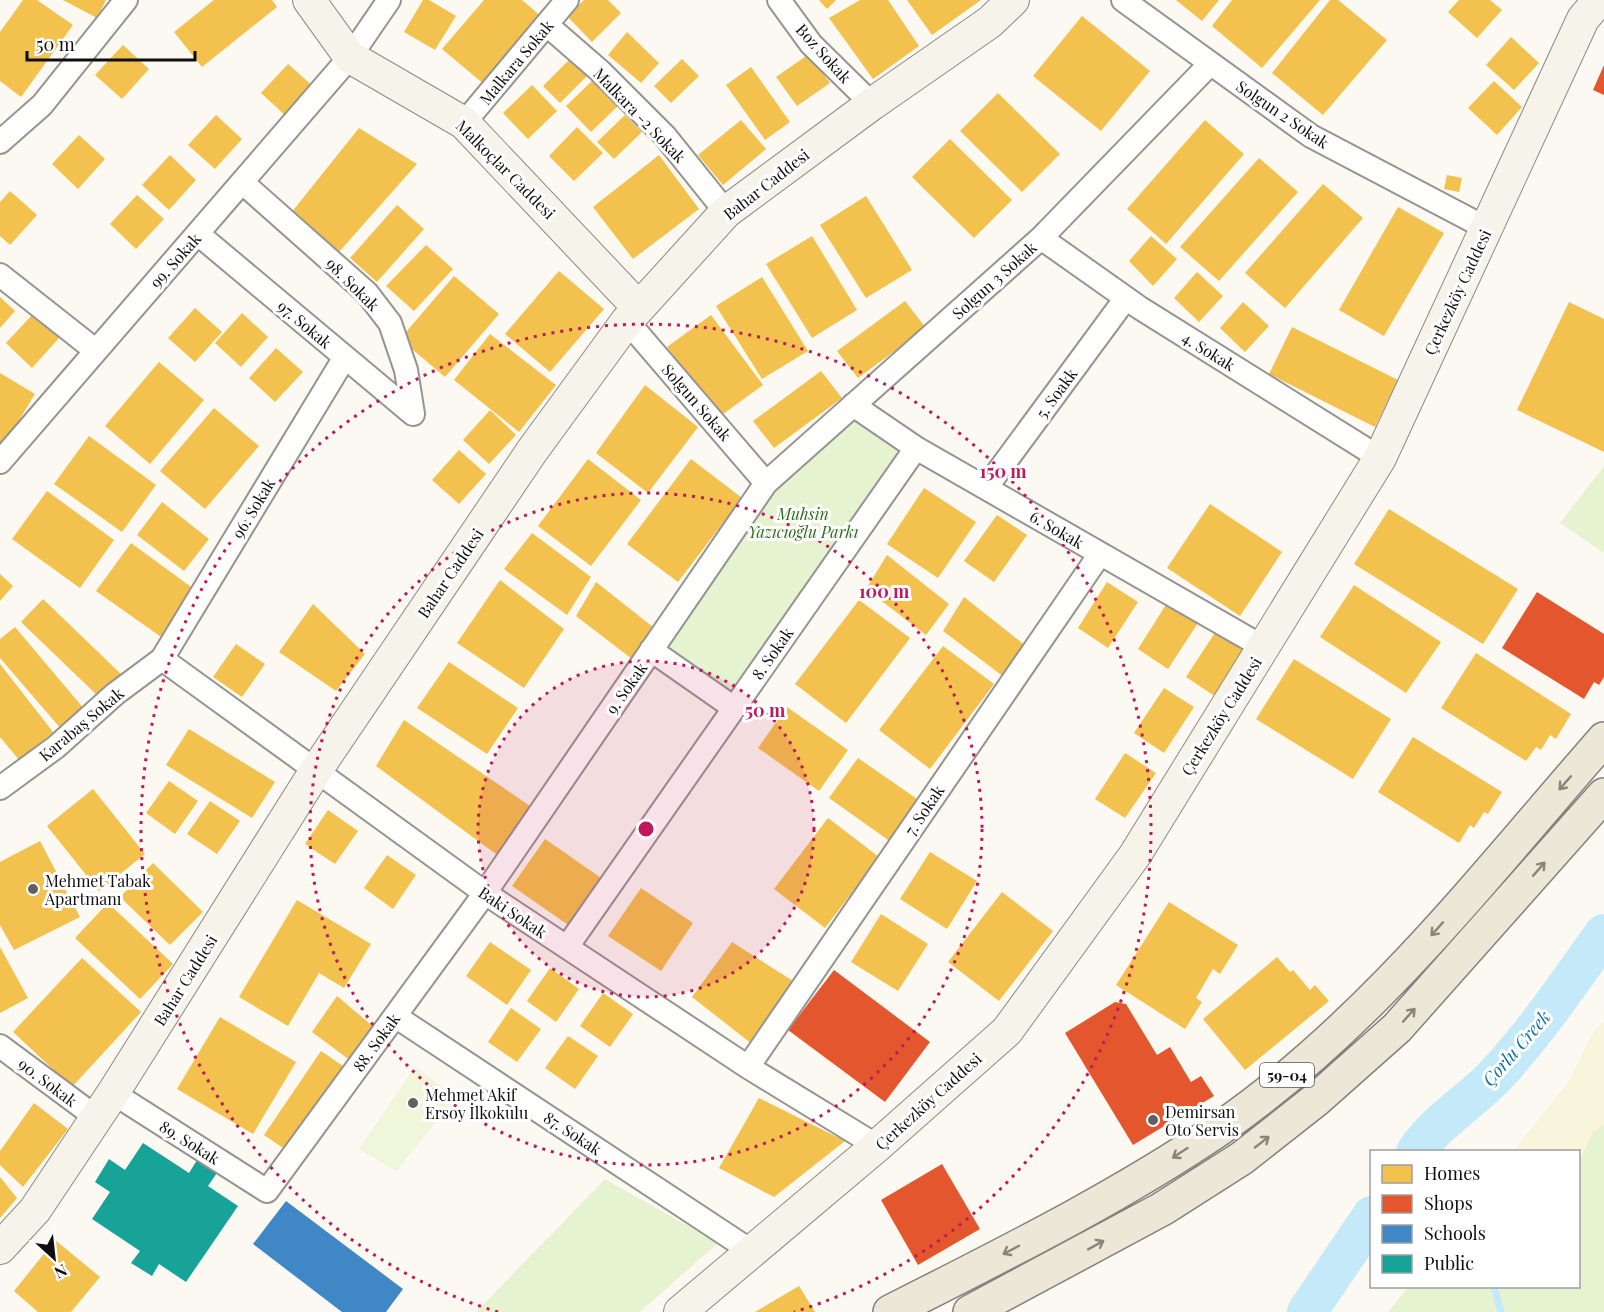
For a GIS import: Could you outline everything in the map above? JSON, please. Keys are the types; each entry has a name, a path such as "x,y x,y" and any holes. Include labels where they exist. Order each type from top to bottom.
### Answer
{"main road":[{"name":"59-04","path":"890,1312 1014,1248 1143,1177 1221,1128 1293,1071 1371,1002 1604,738"},
{"name":"59-04","path":"970,1312 1162,1209 1242,1158 1317,1099 1397,1028 1604,795"}],"street":[{"path":"0,142 42,105 126,0"},
{"name":"Malkoçlar Caddesi","path":"309,0 350,57 464,123 633,315"},
{"name":"99. Sokak","path":"0,462 350,57 389,0"},
{"name":"Malkara Sokak","path":"464,123 567,0"},
{"name":"Boz Sokak","path":"779,0 812,44 872,104"},
{"name":"Bahar Caddesi","path":"0,1248 35,1210 105,1106 315,772 532,451 633,315 726,212 872,104 990,22 1013,0"},
{"name":"Solgun 2 Sokak","path":"1123,0 1311,136 1486,228"},
{"name":"Çerkezköy Caddesi","path":"680,1312 877,1146 1007,1031 1135,855 1380,458 1486,228 1594,4"},
{"name":"Malkara -2 Sokak","path":"547,25 600,71 665,136 726,212"},
{"name":"Solgun 3 Sokak","path":"766,483 1041,238 1210,64"},
{"name":"98. Sokak","path":"243,183 367,293 390,323 406,370 413,414"},
{"name":"97. Sokak","path":"198,234 413,414"},
{"name":"4. Sokak","path":"1041,238 1125,298 1380,458"},
{"path":"0,274 95,351"},
{"name":"5. Soakk","path":"986,488 1125,298"},
{"name":"Solgun Sokak","path":"633,315 766,483"},
{"name":"96. Sokak","path":"162,658 345,357"},
{"name":"6. Sokak","path":"854,405 916,448 1263,647"},
{"name":"8. Sokak","path":"567,947 916,448"},
{"name":"9. Sokak","path":"485,893 766,483"},
{"name":"7. Sokak","path":"748,1067 1100,554"},
{"path":"651,650 734,708"},
{"name":"Baki Sokak","path":"162,658 315,772 485,893 748,1067 877,1146"},
{"name":"Karabaş Sokak","path":"4,780 162,658"},
{"name":"88. Sokak","path":"267,1191 485,893"},
{"name":"87. Sokak","path":"395,1016 751,1251"},
{"name":"90. Sokak","path":"0,1046 105,1106"},
{"name":"89. Sokak","path":"105,1106 267,1191"}],"shaded area":[{"path":"1604,1020 1604,1124 1593,1132 1580,1160 1580,1150 1514,1150 1568,1082 1590,1037"}],"green space":[{"name":"Muhsin Yazıcıoğlu Parkı","path":"854,412 909,450 733,700 661,651 773,486"},
{"path":"1604,466 1604,553 1560,523"},
{"path":"415,1067 456,1097 396,1171 359,1149"},
{"path":"1604,1124 1604,1312 1388,1312 1407,1288 1580,1288 1580,1160 1593,1132"},
{"path":"605,1179 718,1243 640,1312 476,1312"}],"building: Homes":[{"path":"23,0 37,0 73,25 21,97 0,81 0,32"},
{"path":"63,0 106,0 97,18"},
{"path":"214,0 272,0 277,7 202,67 174,32"},
{"path":"423,0 429,0 456,16 435,50 404,32"},
{"path":"484,0 522,0 543,18 485,85 442,49"},
{"path":"584,0 608,0 621,13 592,42 567,16"},
{"path":"819,0 836,0 827,9"},
{"path":"860,0 888,0 919,46 873,79 829,18"},
{"path":"907,0 981,0 932,35"},
{"path":"1176,0 1219,0 1202,21"},
{"path":"1232,0 1320,0 1262,68 1212,26"},
{"path":"1330,0 1338,0 1387,40 1323,115 1272,73"},
{"path":"1459,0 1490,0 1502,10 1477,38 1448,12"},
{"path":"1082,16 1150,71 1101,131 1033,76"},
{"path":"627,32 659,63 641,83 608,55"},
{"path":"1511,37 1539,63 1514,90 1486,65"},
{"path":"123,45 149,69 122,99 95,75"},
{"path":"809,54 830,83 797,106 776,77"},
{"path":"571,58 588,75 560,103 543,86"},
{"path":"682,59 699,76 671,103 654,86"},
{"path":"288,64 315,88 288,118 261,93"},
{"path":"751,67 790,122 765,140 726,85"},
{"path":"595,78 620,104 591,132 566,106"},
{"path":"1494,81 1522,107 1497,135 1468,108"},
{"path":"532,85 557,111 528,139 503,113"},
{"path":"998,93 1060,154 1022,192 960,131"},
{"path":"216,115 242,139 215,169 188,145"},
{"path":"625,115 642,132 614,159 597,142"},
{"path":"741,120 766,149 723,185 698,155"},
{"path":"1205,120 1244,154 1166,244 1127,209"},
{"path":"577,127 603,153 574,181 549,156"},
{"path":"359,128 417,164 338,253 291,213"},
{"path":"79,135 105,159 78,189 52,164"},
{"path":"950,139 1012,200 974,238 912,177"},
{"path":"170,155 196,180 169,210 142,185"},
{"path":"659,155 699,209 633,259 593,207"},
{"path":"1259,158 1298,192 1219,281 1180,247"},
{"path":"1447,175 1462,178 1459,192 1444,189"},
{"path":"1323,184 1363,218 1285,308 1245,273"},
{"path":"10,191 37,215 10,245 0,236 0,202"},
{"path":"137,195 164,219 136,249 110,224"},
{"path":"866,196 912,270 866,298 820,225"},
{"path":"397,205 424,229 377,282 350,258"},
{"path":"1398,207 1444,233 1384,336 1339,310"},
{"path":"812,236 857,310 812,338 766,264"},
{"path":"1151,236 1177,259 1153,286 1129,261"},
{"path":"426,245 453,269 414,311 386,286"},
{"path":"559,271 604,309 550,372 505,334"},
{"path":"1197,272 1223,296 1199,322 1174,298"},
{"path":"454,276 499,314 445,377 400,339"},
{"path":"762,277 808,351 762,379 716,306"},
{"path":"0,297 15,311 0,328"},
{"path":"905,301 926,328 858,378 837,351"},
{"path":"1243,302 1269,326 1245,352 1220,328"},
{"path":"1569,302 1604,319 1604,452 1517,410"},
{"path":"195,308 222,332 195,362 168,338"},
{"path":"242,313 268,337 241,367 215,343"},
{"path":"33,314 59,338 32,368 6,343"},
{"path":"711,315 763,385 719,417 667,347"},
{"path":"1292,327 1398,380 1375,427 1269,374"},
{"path":"490,334 556,385 519,432 454,380"},
{"path":"276,348 303,372 275,402 249,378"},
{"path":"159,362 204,400 150,464 105,426"},
{"path":"821,371 842,398 774,448 753,421"},
{"path":"0,373 35,394 2,448 0,447"},
{"path":"645,385 698,427 648,493 596,453"},
{"path":"214,408 259,446 205,509 160,471"},
{"path":"490,410 516,435 489,464 463,440"},
{"path":"89,436 156,485 122,532 54,484"},
{"path":"459,450 486,474 459,504 432,480"},
{"path":"588,459 641,500 591,566 538,526"},
{"path":"691,459 742,498 678,582 627,544"},
{"path":"924,488 976,522 938,578 887,544"},
{"path":"47,491 114,540 80,588 12,539"},
{"path":"162,502 209,539 184,571 137,535"},
{"path":"1210,504 1282,552 1240,616 1167,568"},
{"path":"1389,509 1518,589 1483,644 1354,564"},
{"path":"997,515 1027,535 994,582 964,561"},
{"path":"532,533 591,577 567,615 504,569"},
{"path":"131,543 198,592 164,639 96,591"},
{"path":"887,555 949,604 926,635 866,589"},
{"path":"0,574 13,586 0,601"},
{"path":"500,580 564,629 524,688 457,643"},
{"path":"596,582 658,631 636,662 576,616"},
{"path":"1107,582 1138,602 1108,648 1078,628"},
{"path":"1354,585 1441,642 1406,693 1320,637"},
{"path":"964,597 1026,646 1004,677 943,631"},
{"path":"43,599 122,675 100,698 21,622"},
{"path":"859,600 910,638 846,723 795,684"},
{"path":"1167,603 1198,623 1168,669 1138,649"},
{"path":"313,604 365,654 336,691 279,652"},
{"path":"15,627 85,710 62,730 0,658 0,639"},
{"path":"1216,631 1246,651 1216,697 1186,677"},
{"path":"236,644 265,664 242,697 213,677"},
{"path":"943,646 994,684 930,769 879,730"},
{"path":"1476,653 1571,714 1556,739 1550,735 1541,750 1536,747 1526,761 1441,708"},
{"path":"1294,659 1391,719 1353,779 1256,719"},
{"path":"449,662 518,708 487,754 417,708"},
{"path":"0,664 53,732 20,761 0,737"},
{"path":"1164,688 1194,707 1164,753 1134,733"},
{"path":"787,707 848,750 819,791 758,748"},
{"path":"404,720 533,808 500,857 376,766"},
{"path":"189,729 275,782 252,818 166,765"},
{"path":"1413,737 1502,792 1488,814 1484,812 1474,828 1470,825 1459,843 1378,792"},
{"path":"1125,753 1156,773 1125,818 1095,799"},
{"path":"858,758 920,801 891,842 829,798"},
{"path":"169,781 198,801 175,834 146,813"},
{"path":"93,789 145,854 99,891 47,826"},
{"path":"210,801 240,821 217,854 187,834"},
{"path":"328,810 358,831 335,864 305,844"},
{"path":"828,818 879,857 825,928 774,889"},
{"path":"545,839 607,882 574,929 512,886"},
{"name":"Mehmet Tabak Apartmanı","path":"40,841 80,917 14,950 0,925 0,862"},
{"path":"930,852 977,881 947,929 900,899"},
{"path":"387,855 416,875 393,909 364,888"},
{"path":"153,863 203,912 170,945 120,897"},
{"path":"641,888 693,923 661,971 608,936"},
{"path":"1002,892 1053,931 999,1001 948,962"},
{"path":"297,900 371,944 344,988 319,973 288,1026 239,997"},
{"path":"1169,902 1238,945 1220,974 1213,969 1196,998 1202,1002 1185,1029 1116,985"},
{"path":"108,903 173,964 140,999 75,938"},
{"path":"881,914 928,944 898,991 851,962"},
{"path":"490,942 531,970 507,1005 466,976"},
{"path":"732,942 793,981 752,1044 692,997"},
{"path":"0,947 28,998 0,1013"},
{"path":"1277,957 1290,972 1293,970 1310,990 1315,985 1329,1001 1245,1070 1203,1019"},
{"path":"82,958 141,1012 72,1087 13,1032"},
{"path":"550,968 579,989 556,1022 527,1001"},
{"path":"603,993 633,1014 610,1047 580,1026"},
{"path":"337,996 375,1028 351,1061 312,1032"},
{"path":"511,1008 541,1029 517,1062 488,1042"},
{"path":"220,1017 296,1062 253,1134 177,1089"},
{"path":"568,1036 598,1056 575,1089 545,1068"},
{"path":"321,1051 346,1068 289,1152 264,1135"},
{"path":"759,1098 845,1141 774,1197 719,1168"},
{"path":"34,1103 68,1129 23,1187 0,1165 0,1151"},
{"path":"0,1177 17,1198 0,1218"},
{"path":"55,1240 100,1277 71,1312 38,1312 14,1291"},
{"path":"799,1286 815,1312 755,1312"}],"building: Shops":[{"path":"1604,65 1604,95 1593,90"},
{"path":"1537,592 1604,634 1604,677 1599,685 1594,682 1584,699 1502,648"},
{"path":"834,970 930,1042 885,1102 788,1030"},
{"path":"1115,1002 1126,1004 1157,1055 1170,1047 1191,1082 1201,1076 1214,1096 1133,1145 1065,1033"},
{"path":"942,1164 980,1229 918,1265 881,1200"}],"building: Schools":[{"path":"286,1201 403,1289 386,1312 342,1312 253,1244"}],"building: Public":[{"path":"143,1143 189,1173 199,1157 219,1170 208,1186 238,1206 186,1282 159,1264 152,1276 131,1263 140,1251 92,1219 110,1192 95,1182 109,1159 125,1170"}],"waterway":[{"name":"Çorlu Creek","path":"1417,1150 1433,1131 1495,1076 1525,1042 1604,934"},
{"name":"Çorlu Creek","path":"1307,1312 1370,1219"},
{"path":"1495,1288 1501,1312"}],"place":[{"name":"Mehmet Tabak Apartmanı","path":"33,889"},
{"name":"Mehmet Akif Ersoy İlkokulu","path":"413,1103"},
{"name":"Demirsan Oto Servis","path":"1153,1120"}]}
